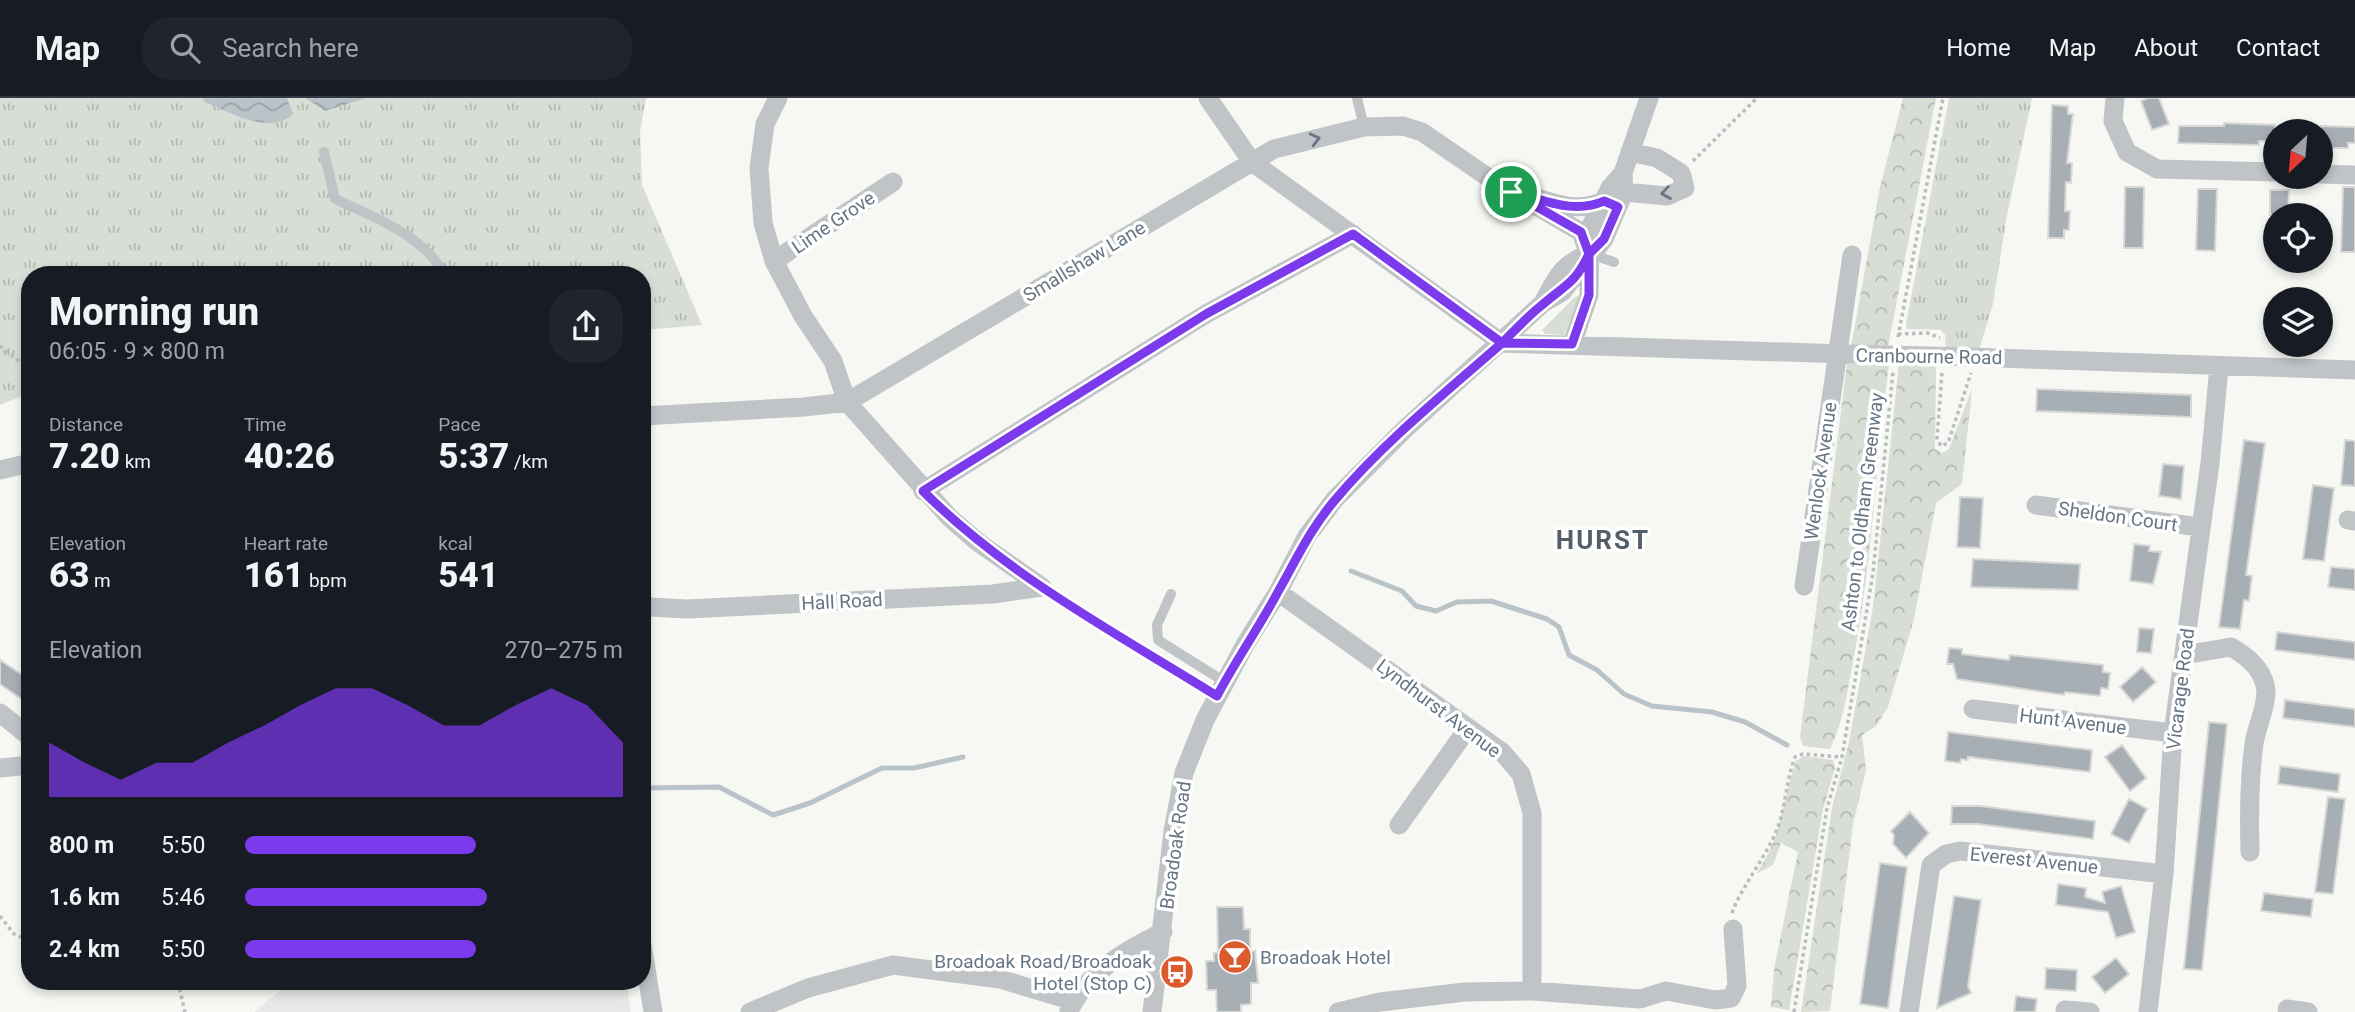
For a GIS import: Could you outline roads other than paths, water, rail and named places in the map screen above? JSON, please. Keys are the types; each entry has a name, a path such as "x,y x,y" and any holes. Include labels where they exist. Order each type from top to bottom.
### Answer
{"street":[{"path":"778,98 765,124 760,168 763,223 774,261 803,316 833,360 847,402 923,491 1206,314 1353,234"},
{"path":"1208,98 1252,162 1502,343"},
{"name":"Broadoak Road","path":"1152,1012 1173,831 1184,773 1221,689 1278,592 1307,536 1335,499 1405,429 1543,303 1562,292 1580,271 1589,254 1604,239 1649,98"},
{"path":"2115,98 2113,121 2127,152 2157,169 2263,172"},
{"name":"Smallshaw Lane","path":"651,415 847,402 1274,149 1364,127 1403,126 1422,132 1511,192 1581,232 1589,254"},
{"name":"Smallshaw Lane","path":"1511,192 1573,209 1589,208 1617,193 1667,196 1685,188 1681,173 1657,158 1630,152"},
{"path":"2333,174 2355,175"},
{"name":"Lime Grove","path":"774,261 893,182"},
{"path":"1572,344 1589,295 1589,254"},
{"name":"Wenlock Avenue","path":"1804,586 1841,355 1852,255"},
{"name":"Cranbourne Road","path":"1502,343 2355,370"},
{"name":"Vicarage Road","path":"2148,1012 2164,874 2173,733 2210,463 2219,367"},
{"path":"0,470 21,465"},
{"name":"Hall Road","path":"651,607 687,609 993,594 1042,587 979,543 923,491"},
{"name":"Sheldon Court","path":"2036,505 2200,527"},
{"name":"Lyndhurst Avenue","path":"1278,592 1502,752 1521,774 1532,813 1532,991"},
{"path":"2184,655 2231,647 2248,657 2261,674 2266,692 2254,744 2249,802 2250,852"},
{"name":"Hunt Avenue","path":"1973,709 2173,733"},
{"path":"0,713 21,730"},
{"path":"1399,825 1468,727"},
{"path":"0,768 21,766"},
{"name":"Everest Avenue","path":"1909,1012 1931,865 1937,859 1960,851 2164,874"},
{"path":"1338,1012 1380,1002 1465,992 1532,991 1638,1005 1666,991 1715,1000 1731,998 1737,986 1733,929"},
{"path":"750,1012 808,988 893,965 1000,979 1071,1007 1115,958 1163,932"},
{"path":"649,990 653,1012"},
{"path":"2287,1009 2308,1012"},
{"path":"2064,1010 2090,1012"}],"lane":[{"path":"1357,98 1364,127"},
{"path":"324,152 335,199 386,222 438,260 441,266"},
{"path":"1589,254 1614,262"},
{"path":"1171,594 1157,625 1158,640 1221,689"}],"water":[{"path":"203,98 287,98 293,114 283,120 261,123 205,102"},
{"path":"305,98 366,98 325,111"}],"waterway":[{"path":"1351,571 1402,591 1416,606 1436,611 1457,602 1491,601 1547,619 1559,627 1569,655 1597,670 1624,694 1652,706 1712,712 1745,722 1787,745"},
{"path":"651,788 719,787 773,815 810,803 882,768 914,768 963,757"}],"place":[{"name":"Broadoak Hotel","path":"1235,957"},
{"name":"Broadoak Road/Broadoak Hotel (Stop C)","path":"1177,972"}],"district":[{"name":"HURST","path":"1603,540"}]}
